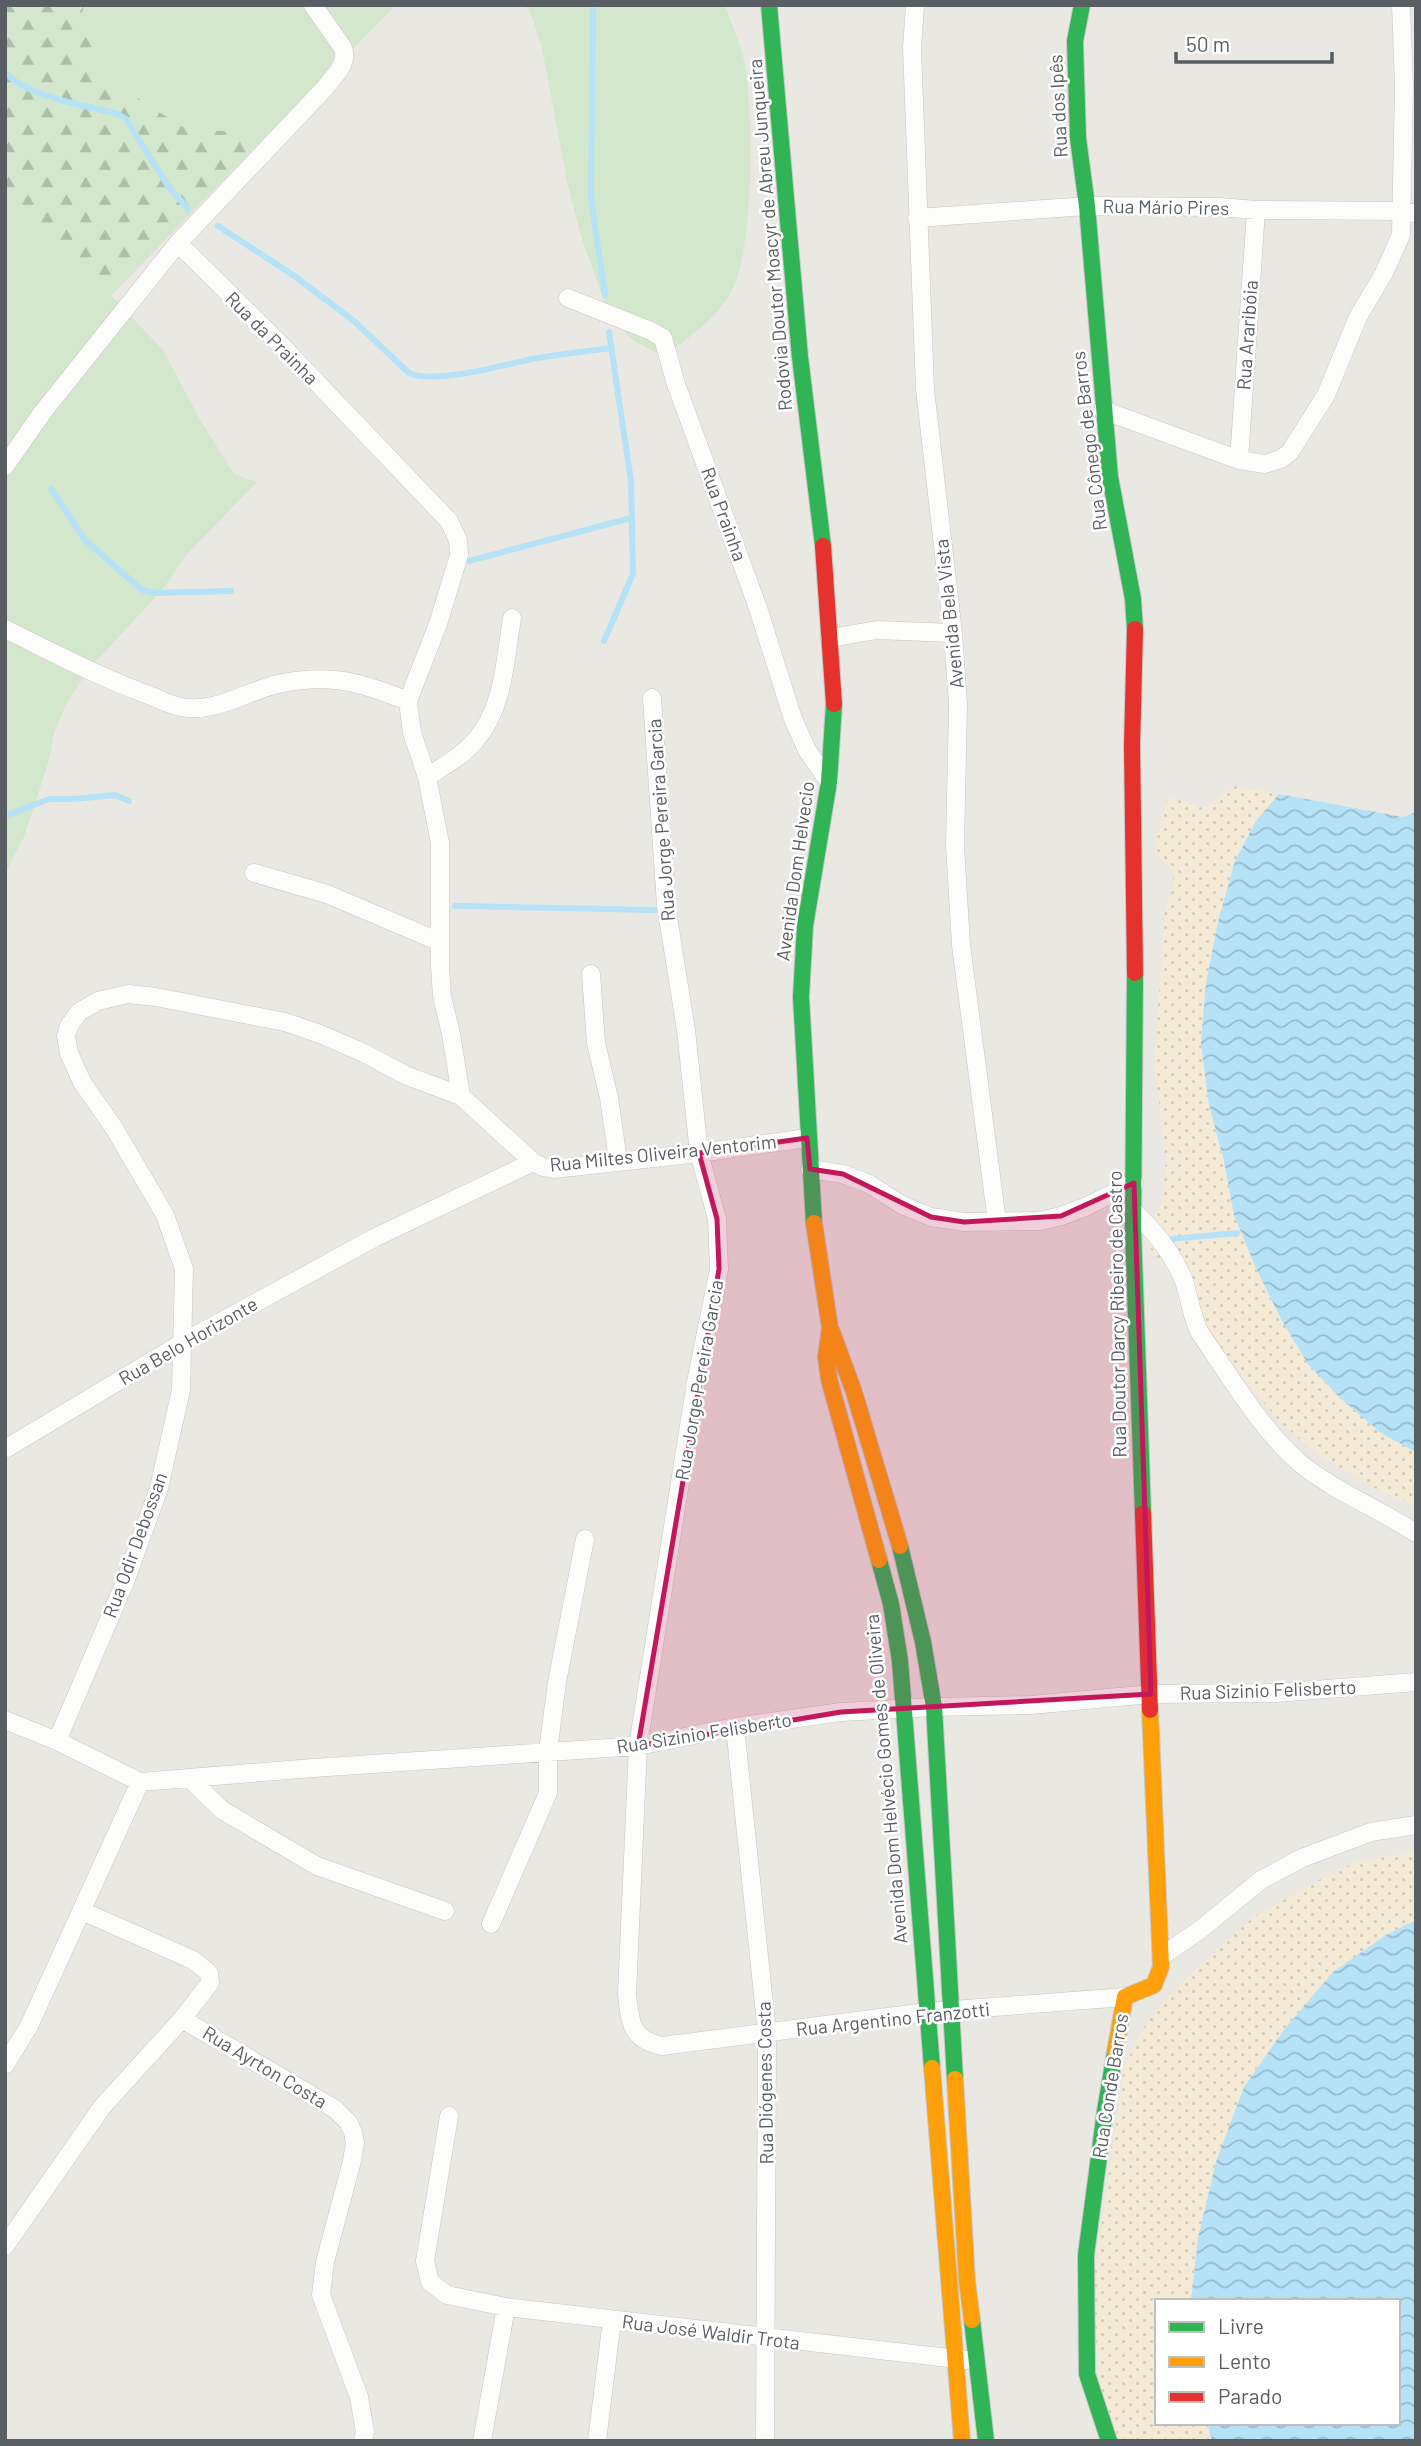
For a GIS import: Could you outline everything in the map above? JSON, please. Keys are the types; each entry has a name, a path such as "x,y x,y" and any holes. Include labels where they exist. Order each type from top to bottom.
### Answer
{"street":[{"path":"5,466 42,412 178,243 324,89 344,63 343,48 313,5"},
{"name":"Rodovia Doutor Moacyr de Abreu Junqueira","path":"769,5 800,357 814,461"},
{"name":"Avenida Bela Vista","path":"915,5 912,48 925,389 953,633 958,704 955,845 961,945 997,1222"},
{"name":"Rua dos Ipês","path":"1082,5 1075,41 1078,138 1087,206"},
{"path":"1103,410 1239,460 1265,464 1290,452 1326,395 1358,317 1396,249 1408,212 1401,5"},
{"name":"Rua Mário Pires","path":"917,218 1087,206 1219,206 1256,210 1408,212"},
{"name":"Rua Cônego de Barros","path":"1087,206 1110,477 1133,599 1134,672"},
{"name":"Rua Araribóia","path":"1239,460 1256,210"},
{"name":"Rua da Prainha","path":"178,243 281,345 449,521 458,540 459,555 438,624 408,701"},
{"name":"Rua Prainha","path":"568,298 663,338 676,384 775,659 793,719 807,750 829,782"},
{"name":"Avenida Dom Helvecio","path":"814,461 826,574 834,705 829,782 805,926 801,997 813,1214 830,1328"},
{"path":"427,777 460,756 476,741 488,721 498,701 512,618"},
{"path":"5,629 113,682 181,707 209,706 278,684 323,679 365,685 408,701 412,733 427,777 440,843 442,996 461,1096"},
{"path":"830,638 877,630 953,633"},
{"name":"Rua Doutor Darcy Ribeiro de Castro","path":"1134,672 1132,745 1136,1029 1133,1210 1153,1812 1162,1956"},
{"name":"Rua Jorge Pereira Garcia","path":"652,698 666,905 686,1030 699,1153 717,1219 719,1269 696,1382 638,1746 627,1994 632,2024 638,2036 648,2043 662,2046"},
{"path":"254,873 327,894 440,942"},
{"path":"591,974 596,1044 609,1098 618,1160"},
{"name":"Rua Miltes Oliveira Ventorim","path":"66,1036 69,1026 79,1012 98,1002 128,994 156,996 285,1022 320,1034 405,1074 461,1096 533,1162 554,1169 807,1138"},
{"name":"Rua Odir Debossan","path":"57,1741 125,1581 159,1488 180,1390 184,1269 165,1215 114,1128 82,1082 69,1053 66,1036"},
{"name":"Rua Belo Horizonte","path":"5,1449 181,1343 373,1238 533,1162"},
{"path":"810,1169 843,1174 869,1184 902,1205 931,1217 964,1222 1040,1221 1085,1207 1133,1183"},
{"path":"1133,1210 1157,1236 1178,1268 1186,1288 1191,1316 1199,1333 1276,1439 1302,1464 1360,1503 1416,1533"},
{"path":"830,1328 849,1373 903,1551 926,1652 934,1707 967,2281 986,2441"},
{"name":"Avenida Dom Helvécio Gomes de Oliveira","path":"830,1328 826,1357 829,1379 891,1604 900,1661 962,2441"},
{"path":"491,1924 548,1793 548,1751 557,1682 585,1539"},
{"name":"Rua Sizinio Felisberto","path":"140,1783 638,1746 735,1727 841,1712 1031,1705 1151,1695 1276,1693 1416,1682"},
{"path":"5,1720 57,1741 140,1783 29,2026 5,2065"},
{"name":"Rua Diógenes Costa","path":"735,1727 767,2034 765,2441"},
{"path":"189,1778 222,1810 317,1866 445,1911"},
{"path":"1162,1956 1201,1929 1261,1880 1302,1858 1371,1832 1416,1825"},
{"path":"8,2237 102,2107 182,2019 210,1983 206,1968 193,1960 82,1911"},
{"name":"Rua Conde Barros","path":"1109,2441 1087,2374 1086,2255 1104,2111 1125,1997 1149,1990 1156,1985 1161,1976 1162,1956"},
{"name":"Rua Argentino Franzotti","path":"662,2046 927,2012 1125,1997"},
{"name":"Rua Ayrton Costa","path":"182,2019 335,2109 348,2122 353,2132 355,2143 352,2161 325,2262 321,2295 359,2398 365,2432 363,2441"},
{"name":"Rua José Waldir Trota","path":"449,2116 425,2260 430,2282 447,2295 506,2307 977,2361"},
{"path":"482,2441 506,2307"},
{"path":"597,2441 612,2320"}],"highlighted area":[{"path":"807,1138 810,1169 843,1174 931,1217 964,1222 1061,1216 1134,1183 1151,1694 841,1712 638,1746 719,1269 717,1219 699,1153"}],"green space":[{"path":"5,5 84,5 81,18 101,68 147,105 187,129 239,132 263,139 111,296 53,248 28,223 5,210"},
{"path":"84,5 396,5 263,139 239,132 187,129 147,105 101,68 81,18"},
{"path":"523,5 725,5 742,54 747,83 750,178 745,243 739,270 726,300 701,327 663,357 631,339 607,310 581,236 567,181 542,48 530,11"},
{"path":"5,210 19,214 59,254 101,285 163,350 199,418 234,474 257,482 189,552 162,590 89,669 66,704 53,736 50,757 24,837 5,873"}],"sand":[{"path":"1235,786 1279,794 1256,821 1235,861 1218,922 1206,983 1201,1043 1209,1105 1224,1161 1234,1215 1281,1319 1381,1433 1416,1452 1416,1506 1375,1488 1317,1454 1279,1421 1247,1383 1144,1239 1162,1202 1166,1161 1154,1061 1165,911 1174,873 1153,852 1168,796 1204,808"},
{"path":"1416,1851 1416,1920 1386,1935 1333,1972 1283,2031 1244,2087 1216,2162 1198,2238 1191,2299 1155,2299 1155,2425 1208,2425 1212,2441 1119,2441 1099,2381 1092,2290 1124,2069 1139,2035 1157,2008 1252,1918 1354,1863"}],"water":[{"path":"1279,794 1403,817 1416,812 1416,1452 1381,1433 1340,1398 1308,1364 1281,1319 1234,1215 1224,1161 1209,1105 1201,1043 1206,983 1218,922 1235,861 1256,821"},
{"path":"1416,1920 1416,2441 1212,2441 1208,2425 1400,2425 1400,2299 1191,2299 1198,2238 1216,2162 1244,2087 1283,2031 1333,1972 1386,1935"}],"waterway":[{"path":"593,5 591,199 605,295"},
{"path":"5,72 27,88 41,94 118,114 126,119 168,186 188,209"},
{"path":"218,226 293,275 354,321 409,373 436,377 453,375 537,358 612,348"},
{"path":"604,641 633,574 631,481 609,332"},
{"path":"51,489 85,540 142,590 153,593 231,591"},
{"path":"469,561 631,518"},
{"path":"5,816 49,799 115,795 129,801"},
{"path":"455,906 655,910"},
{"path":"1171,1239 1237,1233"}],"traffic: fast":[{"path":"769,5 800,357 823,546"},
{"path":"1082,5 1075,41 1078,138 1087,206 1110,477 1133,599 1135,629"},
{"path":"814,1223 801,997 805,926 829,782 834,704"},
{"path":"1135,973 1133,1228 1143,1513"},
{"path":"900,1546 923,1642 934,1707 955,2079"},
{"path":"879,1560 891,1604 900,1661 932,2068"},
{"path":"1109,2441 1087,2374 1086,2255 1115,2052"},
{"path":"972,2320 986,2441"}],"traffic: slow":[{"path":"814,1223 830,1328 826,1357 829,1379 879,1560"},
{"path":"832,1332 854,1392 900,1546"},
{"path":"1115,2052 1125,1997 1154,1985 1161,1967 1150,1710"},
{"path":"932,2068 962,2441"},
{"path":"955,2079 967,2281 972,2320"}],"traffic: jam":[{"path":"823,546 834,704"},
{"path":"1135,629 1132,745 1135,973"},
{"path":"1143,1513 1150,1710"}]}
